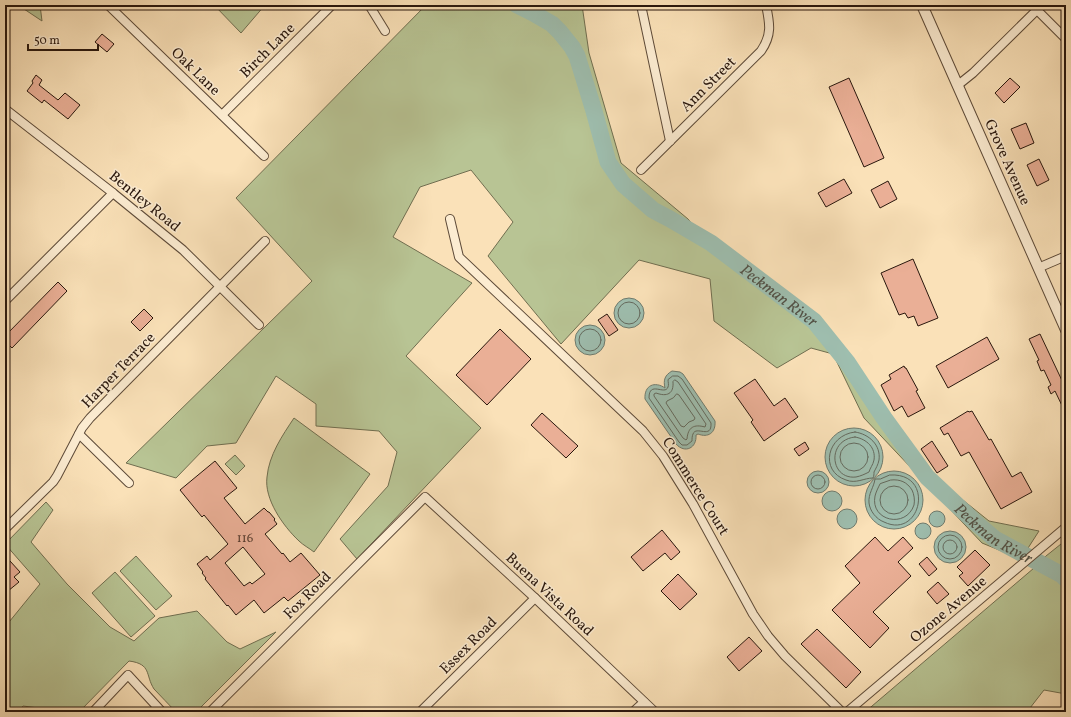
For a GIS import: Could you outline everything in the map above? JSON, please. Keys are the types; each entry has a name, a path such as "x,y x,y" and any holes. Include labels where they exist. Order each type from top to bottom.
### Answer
{"street":[{"name":"Oak Lane","path":"108,5 264,156"},
{"name":"Birch Lane","path":"222,115 332,5"},
{"path":"369,5 385,32"},
{"path":"641,5 670,141"},
{"name":"Ann Street","path":"641,170 761,51 769,34 769,22 766,5"},
{"name":"Grove Avenue","path":"922,5 1066,330"},
{"path":"958,85 973,73 1039,8 1066,39"},
{"name":"Bentley Road","path":"5,109 184,250 259,325"},
{"path":"5,302 112,193"},
{"name":"Commerce Court","path":"450,219 459,258 637,426 656,447 693,504 753,614 764,631 785,656 842,712"},
{"name":"Harper Terrace","path":"5,529 53,482 79,434 94,413 265,241"},
{"path":"1038,268 1066,256"},
{"path":"79,434 129,483"},
{"name":"Buena Vista Road","path":"425,497 535,598 655,712"},
{"name":"Fox Road","path":"210,712 425,497"},
{"name":"Ozone Avenue","path":"847,712 1066,527"},
{"name":"Essex Road","path":"420,712 535,598"},
{"path":"93,712 128,676 162,712"},
{"path":"633,712 644,702"}],"green space":[{"path":"18,5 40,5 42,21"},
{"path":"214,5 265,5 241,33"},
{"path":"426,5 582,5 589,53 621,163 688,219 698,231 824,322 862,372 888,413 933,476 989,521 1039,531 1021,559 982,543 864,418 833,354 811,348 777,368 714,321 710,279 639,260 561,344 488,256 513,222 471,170 420,187 393,237 472,283 406,356 481,428 357,559 340,539 388,486 397,452 379,431 316,426 316,404 276,376 236,443 207,446 176,478 126,463 312,281 236,198"},
{"path":"294,418 370,474 314,552 302,544 287,528 276,512 268,494 267,477 270,461 273,453"},
{"path":"235,455 245,466 236,475 225,464"},
{"path":"46,502 53,510 31,542 67,584 110,627 134,641 159,618 197,611 227,642 240,649 276,632 196,712 176,712 154,689 145,667 136,662 129,661 79,712 23,706 18,712 5,712 5,627 40,584 5,544"},
{"path":"1066,540 1066,694 1044,690 1030,708 1029,712 865,712 1034,568 1046,556"},
{"path":"136,556 172,596 156,610 120,571"},
{"path":"115,572 155,616 131,637 92,593"}],"water":[{"path":"629,298 640,302 644,313 640,324 629,328 618,324 614,313 618,302"},
{"path":"590,325 601,329 605,340 601,351 590,355 579,351 575,340 579,329"},
{"path":"672,371 683,374 715,421 714,429 711,434 696,435 695,443 687,449 683,449 676,444 645,399 646,390 651,386 658,385 665,388 665,378"},
{"path":"854,428 865,430 878,441 881,446 883,457 881,468 870,481 865,484 854,486 843,484 830,473 827,468 825,457 827,446 838,433 843,430"},
{"path":"814,471 822,471 829,478 829,486 822,493 814,493 807,486 807,478"},
{"path":"894,471 905,473 915,479 921,489 923,500 921,511 915,521 905,527 894,529 883,527 873,521 867,511 865,500 867,489 873,479 883,473"},
{"path":"832,491 839,494 842,501 839,508 832,511 825,508 822,501 825,494"},
{"path":"847,509 854,512 857,519 854,526 847,529 840,526 837,519 840,512"},
{"path":"934,511 940,511 945,516 943,525 940,527 934,527 929,522 929,516"},
{"path":"920,523 926,523 931,528 929,537 926,539 920,539 915,534 915,528"},
{"path":"947,531 953,531 963,538 966,547 965,553 959,560 953,563 947,563 937,556 934,550 934,544 941,534"}],"building":[{"path":"102,34 114,44 107,52 95,42"},
{"path":"36,75 42,80 39,85 58,100 65,93 80,105 68,119 44,100 42,103 27,91 33,83 32,81"},
{"path":"849,78 884,158 864,167 829,87"},
{"path":"1010,78 1020,87 1004,103 995,93"},
{"path":"1026,123 1034,143 1020,149 1011,129"},
{"path":"1039,159 1049,180 1037,186 1027,165"},
{"path":"844,179 852,193 826,207 818,193"},
{"path":"888,181 897,199 880,208 871,190"},
{"path":"913,259 938,318 918,326 914,316 908,318 905,313 899,315 881,273"},
{"path":"58,282 67,291 12,348 5,341 5,336"},
{"path":"144,309 153,318 140,331 131,322"},
{"path":"607,314 618,330 609,336 598,320"},
{"path":"500,329 531,359 487,405 456,375"},
{"path":"1040,334 1066,389 1066,414 1055,391 1051,394 1048,387 1051,385 1044,370 1041,371 1037,361 1039,360 1029,339"},
{"path":"987,337 999,359 948,388 936,366"},
{"path":"904,366 918,390 916,391 925,408 908,417 902,406 894,411 881,385 891,379 889,375"},
{"path":"755,379 774,406 785,398 798,417 764,441 751,422 753,420 734,393"},
{"path":"968,411 972,411 989,440 991,439 1012,477 1021,472 1032,492 1001,509 969,452 961,456 948,433 944,435 940,428"},
{"path":"542,413 578,446 566,458 531,425"},
{"path":"932,441 948,466 937,473 921,449"},
{"path":"805,442 809,449 799,456 794,449"},
{"path":"215,461 237,488 224,498 245,524 264,508 275,519 274,520 277,524 265,534 290,562 301,553 320,575 288,601 284,597 264,613 254,600 236,615 205,579 206,578 202,573 203,572 197,564 207,556 210,560 228,544 204,515 202,517 180,490","holes":["243,547 265,574 252,584 250,582 244,586 225,563"]},
{"path":"662,530 680,552 671,560 665,553 643,571 631,557"},
{"path":"875,537 888,551 903,537 913,548 898,562 911,576 873,612 889,628 870,648 832,610 860,583 845,566"},
{"path":"975,550 990,565 968,586 959,576 963,573 957,567"},
{"path":"927,557 937,569 929,576 919,564"},
{"path":"10,561 20,572 14,577 19,582 8,591 5,587 5,566"},
{"path":"678,574 697,594 680,610 661,591"},
{"path":"938,582 949,594 937,604 927,592"},
{"path":"817,629 861,672 846,688 801,644"},
{"path":"749,637 762,651 739,671 727,657"}],"waterway":[{"name":"Peckman River","path":"517,5 552,24 572,47 577,56 608,162 623,184 653,210 711,243 814,321 847,362 884,418 927,477 995,539 1062,575 1066,579"}]}
